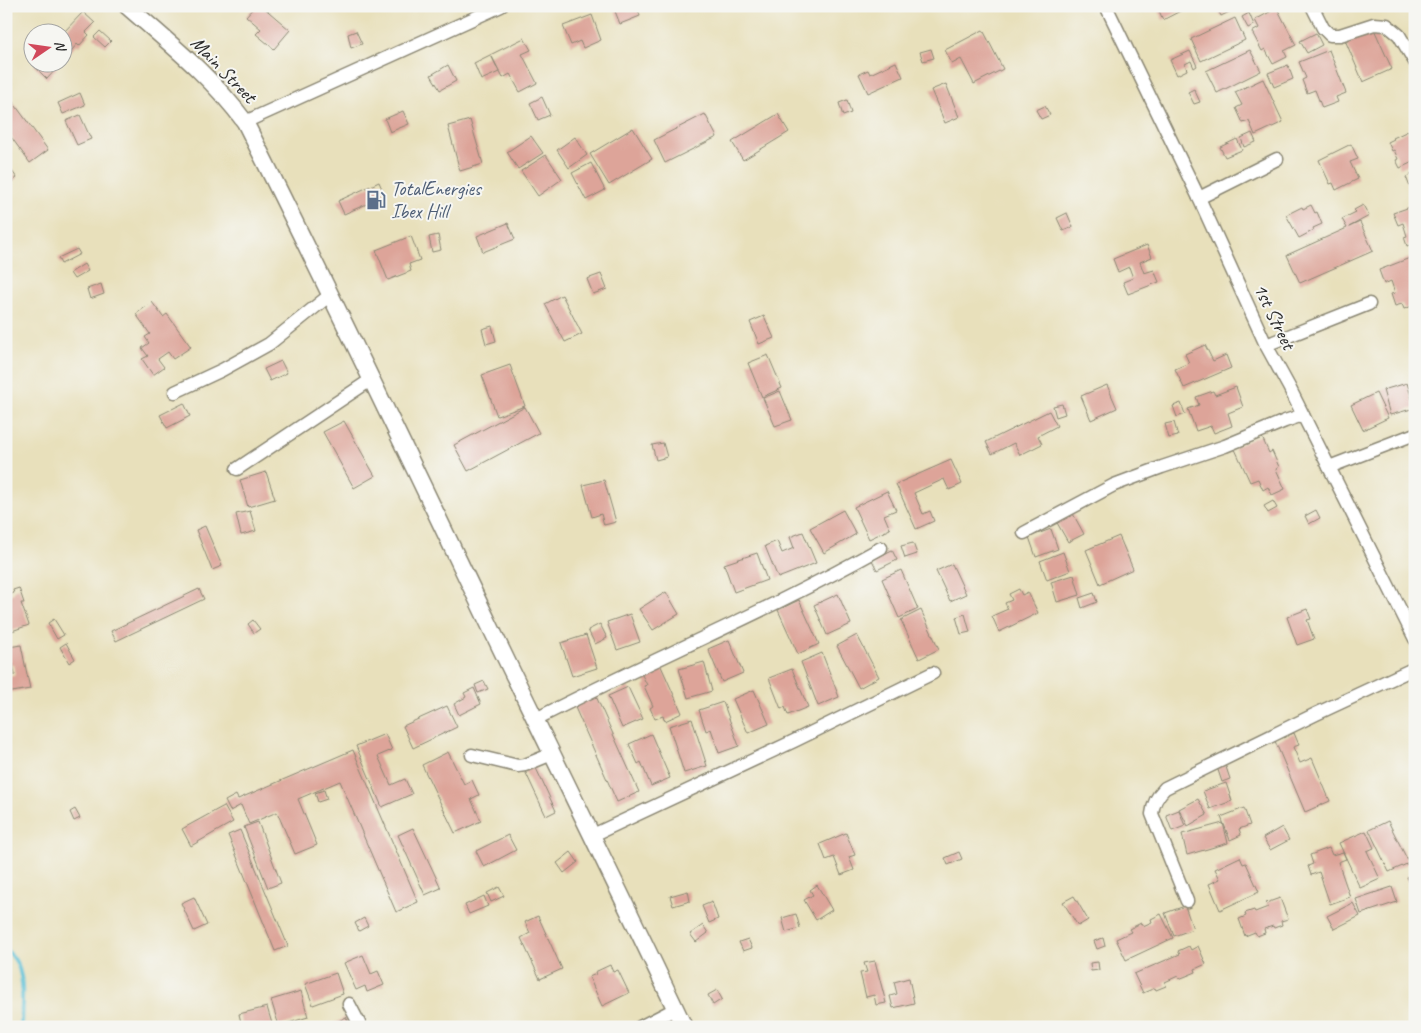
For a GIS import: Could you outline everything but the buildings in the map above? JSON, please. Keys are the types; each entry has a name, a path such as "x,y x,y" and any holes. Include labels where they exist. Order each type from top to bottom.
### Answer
{"main road":[{"name":"Main Street","path":"127,6 215,86 245,122 593,835 679,1021"}],"street":[{"path":"245,122 501,6"},
{"name":"1st Street","path":"1106,6 1199,198 1266,345 1415,639"},
{"path":"1312,6 1323,28 1330,35 1340,36 1374,24 1387,25 1399,35 1415,62"},
{"path":"1199,198 1278,159"},
{"path":"175,392 222,370 269,344 330,295"},
{"path":"1266,345 1369,304"},
{"path":"238,469 372,379"},
{"path":"1024,533 1114,485 1162,466 1225,446 1303,415"},
{"path":"1330,468 1415,434"},
{"path":"536,720 589,692 812,585 881,548"},
{"path":"1187,901 1152,814 1153,804 1158,794 1165,788 1298,722 1415,668"},
{"path":"593,835 794,741 933,673"},
{"path":"472,755 518,766 552,754"},
{"path":"349,1004 361,1027"},
{"path":"640,1027 679,1021"}],"waterway":[{"path":"6,950 13,957 21,975 21,1027"}],"place":[{"name":"TotalEnergies Ibex Hill","path":"376,200"}]}
